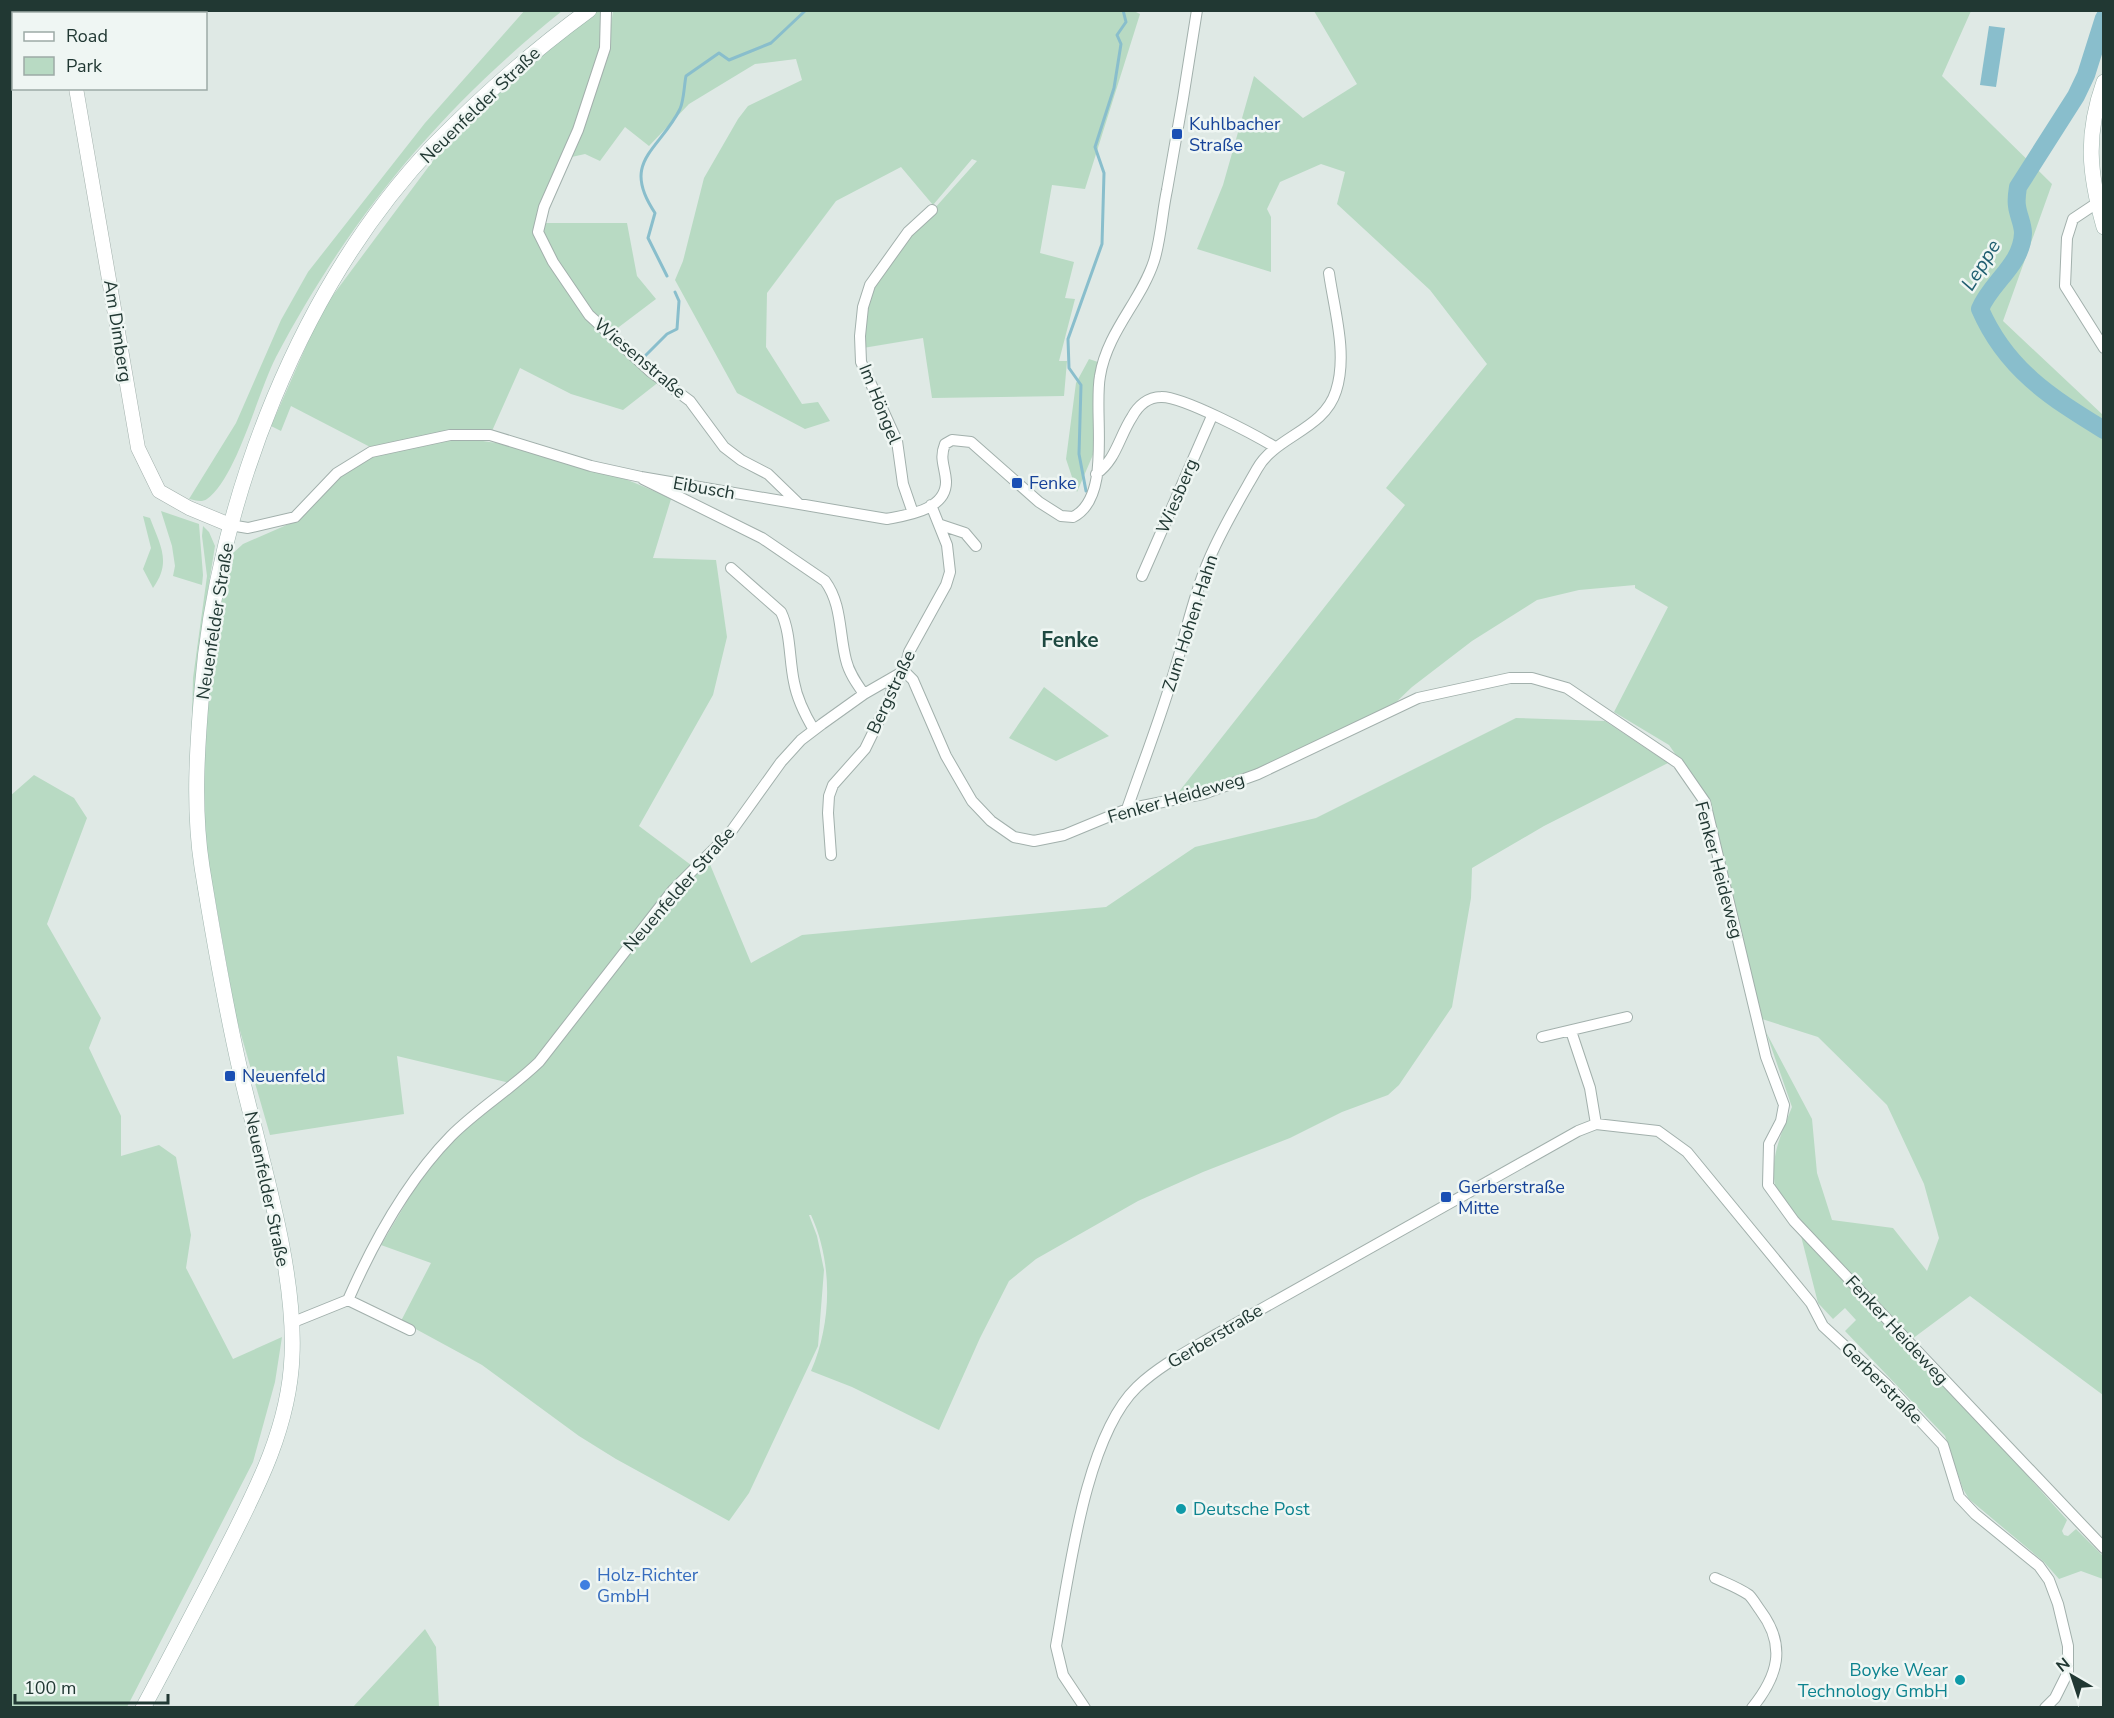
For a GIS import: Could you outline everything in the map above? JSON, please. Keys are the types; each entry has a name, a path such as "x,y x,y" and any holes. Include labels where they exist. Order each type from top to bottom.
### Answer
{"main road":[{"name":"Neuenfelder Straße","path":"143,1707 264,1475 288,1391 292,1355 291,1323 280,1246 240,1067 201,862 196,760 203,675 230,525 262,430 292,358 316,310 370,225 432,148 535,50 589,10"},
{"path":"2103,82 2094,110 2089,155 2103,227"}],"street":[{"name":"Wiesenstraße","path":"606,10 605,48 578,130 544,207 538,232 553,261 589,315 651,372 690,401 724,447 741,460 768,474 799,504"},
{"path":"931,506 944,492 946,481 940,456 945,444 952,440 971,442 1039,502 1061,516 1073,517 1085,509 1094,490 1096,474 1100,376 1118,325 1154,262 1197,10"},
{"name":"Am Dimberg","path":"76,90 138,448 159,490 189,508 230,525"},
{"path":"2097,203 2073,219 2067,238 2065,286 2103,348"},
{"name":"Im Höngel","path":"913,513 903,484 897,441 861,362 860,336 863,307 870,285 908,232 932,210"},
{"name":"Zum Hohen Hahn","path":"1127,809 1208,561 1258,466 1275,447 1316,420 1328,407 1336,391 1340,364 1339,339 1329,273"},
{"path":"1096,474 1109,466 1132,416 1144,401 1161,397 1180,401 1246,429 1275,447"},
{"name":"Wiesberg","path":"1142,576 1212,416"},
{"name":"Eibusch","path":"230,525 248,528 295,517 337,473 371,452 450,435 490,435 591,465 641,477 887,519 931,506"},
{"path":"641,477 655,487 762,538 825,581 832,591 838,611 846,660 864,694"},
{"name":"Bergstraße","path":"831,855 829,796 833,785 865,749 889,700 893,685 904,671 909,652 950,572 941,525 931,506"},
{"path":"941,525 965,533 976,546"},
{"path":"731,568 781,612 785,621 794,683 800,703 814,730"},
{"name":"Fenker Heideweg","path":"904,671 913,680 946,756 972,801 991,821 1014,837 1034,841 1064,835 1127,809 1203,794 1258,774 1418,698 1510,678 1532,678 1567,687 1678,763 1705,802 1766,1057 1784,1105 1781,1121 1769,1144 1768,1185 1794,1221 2103,1548"},
{"name":"Neuenfelder Straße","path":"348,1300 371,1254 426,1163 460,1128 521,1080 539,1062 673,890 730,833 780,762 814,730 864,694 904,671"},
{"path":"1542,1037 1628,1017"},
{"path":"1571,1031 1590,1088 1596,1124"},
{"name":"Gerberstraße","path":"1084,1707 1063,1675 1056,1646 1094,1463 1117,1413 1136,1388 1161,1367 1217,1334 1578,1131 1596,1124 1658,1131 1687,1152 1811,1303 1823,1326 1886,1384 1943,1445 1959,1497 1975,1514 2039,1566 2049,1580 2058,1604 2068,1646 2068,1672 2055,1698 2045,1707"},
{"path":"291,1323 348,1300 410,1330"},
{"path":"1715,1578 1749,1596 1769,1621 1774,1635 1777,1663 1766,1693 1752,1707"}],"green space":[{"path":"525,10 562,11 476,87 437,127 367,212 304,306 276,357 237,455 218,489 205,500 189,499 236,423 281,320 308,272 425,123"},
{"path":"1132,10 1140,14 1085,189 1052,185 1040,253 1074,262 1065,298 1075,299 1059,361 1067,361 1064,396 932,398 923,338 863,348 872,289 917,228 977,161 972,159 933,205 901,167 836,201 767,293 766,347 802,404 818,402 830,421 805,429 737,393 675,280 683,261 704,178 748,106 802,80 796,59 755,64 689,104 649,146 625,127 600,161 585,154 567,158 608,46 613,11"},
{"path":"597,11 601,11 601,48 537,231 588,316 660,381 623,410 571,394 520,368 492,431 374,449 291,406 281,431 271,426 322,310 438,154 537,52"},
{"path":"1314,11 1971,11 1942,76 2052,184 2003,321 2103,415 2103,1395 1970,1296 1912,1339 1814,1239 1781,1198 1775,1186 1775,1155 1792,1107 1766,1032 1812,1119 1817,1173 1832,1220 1893,1228 1927,1271 1939,1238 1924,1184 1887,1105 1818,1037 1762,1019 1708,801 1669,745 1614,712 1668,607 1635,588 1635,585 1579,590 1537,600 1472,641 1412,687 1390,708 1318,744 1203,792 1174,798 1405,505 1386,488 1487,364 1430,290 1337,204 1345,172 1321,164 1280,182 1267,209 1271,217 1271,272 1197,249 1223,185 1254,76 1303,118 1357,84"},
{"path":"543,223 627,223 637,276 656,299 611,333 573,289 542,232"},
{"path":"1089,359 1098,362 1095,450 1077,492 1066,459 1076,383"},
{"path":"451,438 477,440 564,458 620,477 671,499 653,558 716,560 727,637 713,695 639,826 691,865 528,1067 510,1083 397,1056 404,1114 270,1135 236,1017 205,842 201,761 213,646 231,555 243,544 298,520 339,475 371,456"},
{"path":"161,511 199,524 202,585 173,576 175,566 172,546"},
{"path":"143,516 150,518 162,553 162,570 153,588 143,569 151,548"},
{"path":"203,526 209,532 215,546 200,639 193,724 221,1016 197,885 190,794 193,678 207,576"},
{"path":"1044,687 1109,736 1056,761 1009,738"},
{"path":"1516,718 1605,721 1668,763 1544,826 1472,868 1471,898 1452,1007 1399,1085 1388,1095 1342,1112 1290,1138 1203,1172 1138,1201 1036,1259 1009,1281 980,1338 939,1430 852,1387 811,1371 823,1333 827,1293 823,1253 811,1215 809,1215 817,1236 824,1270 818,1346 749,1493 729,1521 616,1459 579,1436 482,1365 401,1321 431,1263 381,1245 425,1171 457,1135 529,1078 557,1046 673,894 709,862 751,963 802,935 1106,907 1195,847 1316,818"},
{"path":"34,775 74,798 87,818 47,924 101,1018 89,1048 121,1116 121,1156 159,1145 176,1157 191,1235 186,1268 233,1359 282,1337 275,1382 253,1462 127,1707 11,1707 10,796"},
{"path":"1801,1236 2000,1445 2067,1520 2062,1531 2064,1535 2068,1536 2076,1529 2103,1556 2103,1579 2081,1571 2059,1579 2044,1562 1969,1499 1963,1489 1945,1436 1845,1331 1856,1320 1845,1308 1833,1319 1818,1303"},
{"path":"425,1629 436,1647 439,1707 353,1707"}],"water":[{"path":"1989,26 2005,28 1996,87 1980,85"}],"waterway":[{"path":"667,276 648,238 655,213 645,195 641,181 642,168 680,109 686,76 719,53 729,60 771,43 806,10"},
{"path":"1086,491 1079,454 1081,385 1069,368 1068,339 1102,244 1104,173 1095,147 1114,88 1121,44 1117,35 1126,22 1123,10"},
{"name":"Leppe","path":"2104,18 2086,75 2076,96 2018,187 2017,204 2023,233 2017,255 1980,309 2003,349 2016,365 2048,393 2104,430"},
{"path":"644,357 667,334 677,329 679,301 675,292"}],"place":[{"name":"Kuhlbacher Straße","path":"1177,134"},
{"name":"Fenke","path":"1017,483"},
{"name":"Neuenfeld","path":"230,1076"},
{"name":"Gerberstraße Mitte","path":"1446,1197"},
{"name":"Deutsche Post","path":"1181,1509"},
{"name":"Holz-Richter GmbH","path":"585,1585"},
{"name":"Boyke Wear Technology GmbH","path":"1960,1680"}],"district":[{"name":"Fenke","path":"1070,640"}]}
